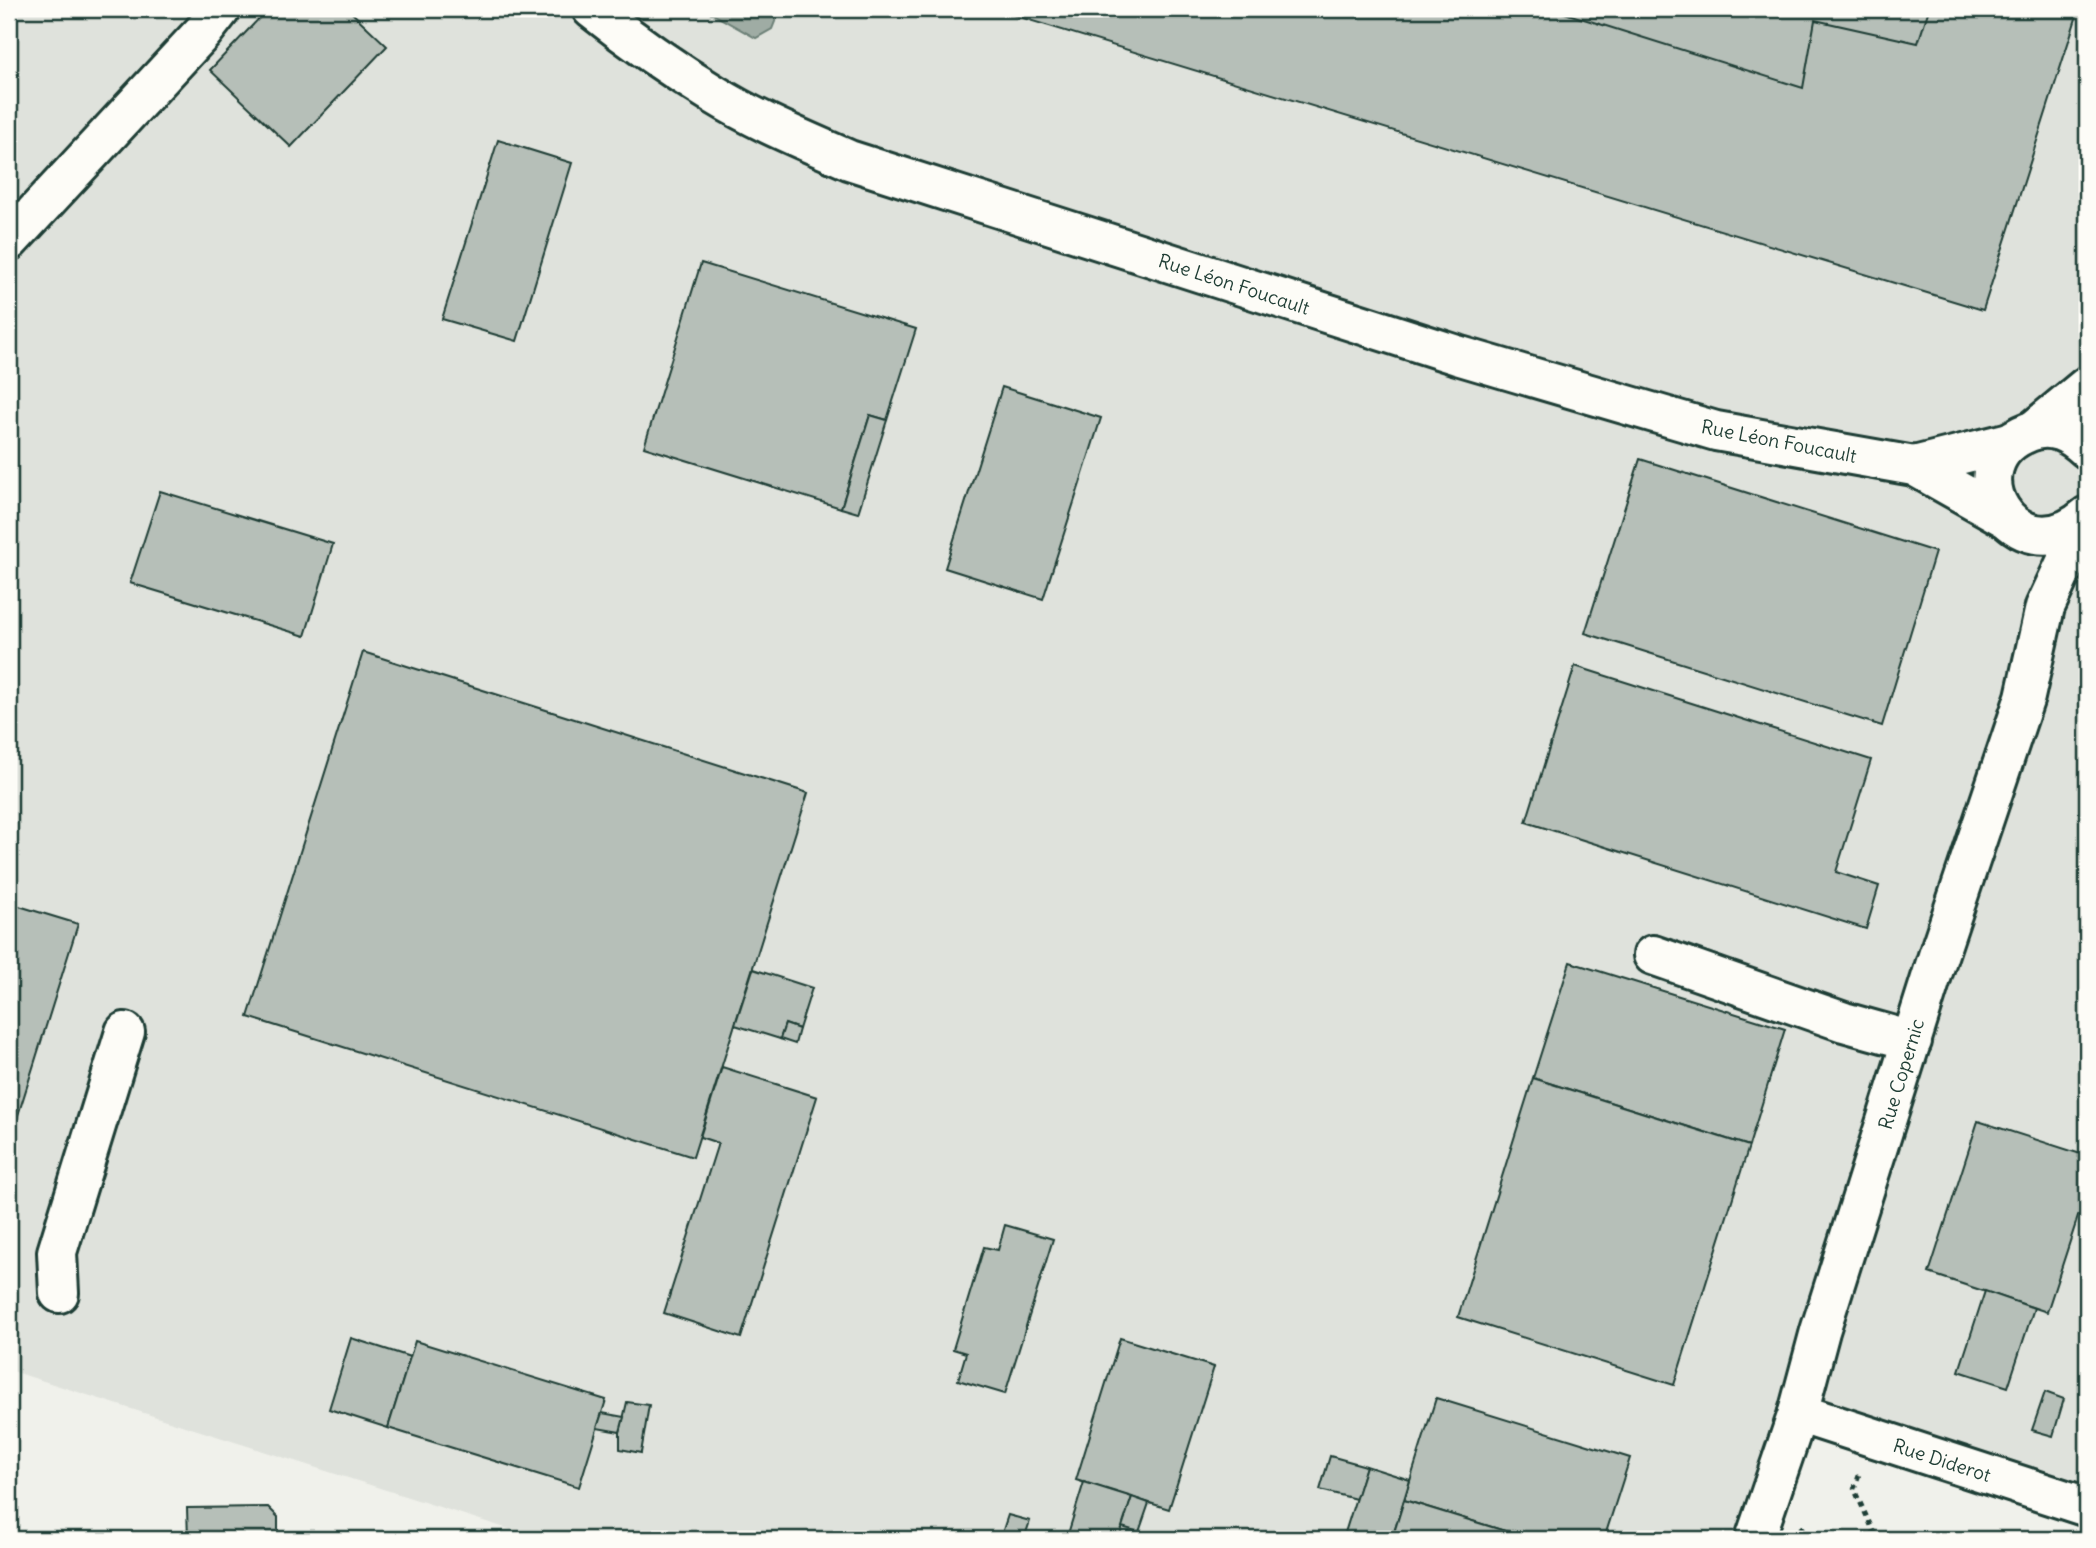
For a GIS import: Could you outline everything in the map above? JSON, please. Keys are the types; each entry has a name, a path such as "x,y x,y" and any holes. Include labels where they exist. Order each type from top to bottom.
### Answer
{"street":[{"path":"9,241 221,9"},
{"name":"Rue Léon Foucault","path":"592,9 641,47 716,96 778,129 874,169 1444,351 1716,431 1914,466 2030,533 2046,536 2068,530 2087,517"},
{"path":"2022,436 2087,386"},
{"path":"2022,436 2055,429 2074,437 2087,449"},
{"name":"Rue Léon Foucault","path":"1914,466 2022,436"},
{"name":"Rue Copernic","path":"2022,436 1999,455 1993,471 1992,488 1996,504 2011,523 2031,558 2045,607"},
{"name":"Rue Copernic","path":"1755,1539 1798,1413 1820,1331 2025,696 2045,607 2087,517"},
{"path":"1653,955 1844,1022 1912,1041"},
{"path":"59,1293 57,1252 125,1032"},
{"name":"Rue Diderot","path":"1798,1413 2087,1507"}],"path":[{"path":"1871,1438 1854,1489 1877,1539"}],"shaded area":[{"path":"9,9 2087,9 2087,1507 1798,1413 1755,1539 1024,1539 1030,1521 1008,1515 1000,1539 540,1539 9,1370"},
{"path":"704,9 780,9 772,29 756,38"}],"building":[{"path":"268,9 348,9 387,46 291,147 210,70"},
{"path":"993,9 2079,9 1983,310"},
{"path":"1552,9 1929,9 1918,43 1815,20 1803,88"},
{"path":"498,140 572,163 517,341 442,319"},
{"path":"701,263 916,329 887,420 870,415 841,508 644,447"},
{"path":"1002,387 1101,418 1043,599 945,568"},
{"path":"870,415 887,420 858,513 841,508"},
{"path":"1640,459 1935,552 1882,726 1585,633"},
{"path":"160,491 333,544 305,636 130,583"},
{"path":"363,652 808,793 693,1157 248,1017"},
{"path":"1575,666 1871,760 1836,872 1879,886 1866,929 1526,822"},
{"path":"9,903 78,924 9,1144"},
{"path":"1570,962 1785,1029 1749,1146 1533,1078"},
{"path":"753,969 812,988 799,1029 785,1024 780,1039 735,1025"},
{"path":"785,1024 799,1029 795,1044 780,1039"},
{"path":"722,1067 817,1097 741,1338 664,1313 718,1143 700,1137"},
{"path":"1533,1078 1749,1146 1674,1385 1458,1317"},
{"path":"1978,1121 2087,1156 2087,1189 2047,1312 1929,1273"},
{"path":"1005,1225 1053,1239 1005,1394 958,1380 966,1353 953,1349 984,1247 998,1250"},
{"path":"1985,1291 2034,1308 2008,1387 1959,1371"},
{"path":"351,1338 410,1357 388,1428 329,1409"},
{"path":"1120,1338 1214,1367 1169,1509 1076,1480"},
{"path":"415,1341 606,1400 579,1487 388,1428"},
{"path":"2045,1392 2064,1399 2053,1436 2032,1430"},
{"path":"2087,1392 2087,1415 2080,1413"},
{"path":"1436,1398 1630,1458 1604,1539 1531,1539 1404,1500"},
{"path":"627,1402 649,1405 641,1453 620,1449 620,1432"},
{"path":"602,1413 624,1417 620,1432 597,1428"},
{"path":"1330,1456 1366,1466 1356,1499 1320,1490"},
{"path":"1366,1466 1410,1480 1392,1539 1343,1539"},
{"path":"1084,1482 1132,1497 1119,1539 1084,1539 1068,1534"},
{"path":"1132,1497 1149,1503 1139,1532 1122,1527"},
{"path":"1404,1500 1531,1539 1392,1539"},
{"path":"268,1507 278,1517 278,1539 188,1539 187,1508"},
{"path":"1008,1515 1030,1521 1024,1539 1000,1539"}]}
